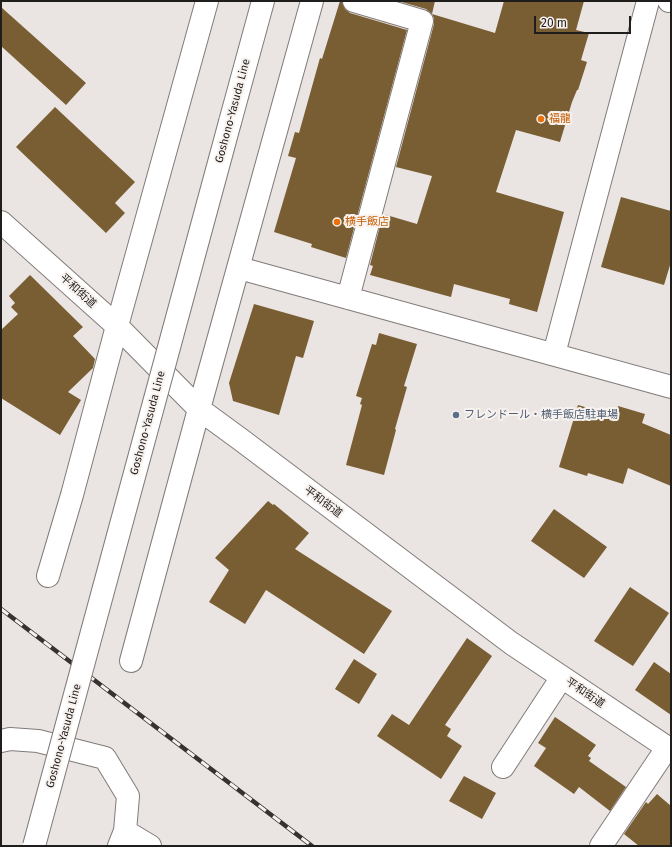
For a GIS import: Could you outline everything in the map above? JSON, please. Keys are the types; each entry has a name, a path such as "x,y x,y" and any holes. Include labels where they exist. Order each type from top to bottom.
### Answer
{"street":[{"path":"48,576 72,495 207,1"},
{"name":"Goshono-Yasuda Line","path":"34,846 263,1"},
{"path":"131,661 312,1"},
{"path":"348,298 422,21 354,1"},
{"path":"554,354 648,1"},
{"name":"平和街道","path":"1,222 117,326 199,409 511,643 669,749"},
{"path":"239,268 671,387"},
{"path":"503,767 562,677"},
{"path":"1,742 10,739 38,741 104,758 128,796 122,838 150,846"},
{"path":"601,846 669,749"}],"building":[{"path":"340,1 342,1 345,9 350,13 407,30 346,258 311,247 312,244 274,232 296,158 288,156 295,132 299,133 320,58 322,59"},
{"path":"398,1 435,1 432,14 426,9"},
{"path":"504,1 584,1 576,30 589,33 581,60 587,62 578,90 572,102 560,142 516,130 496,192 564,212 537,312 509,304 510,299 454,284 451,297 370,275 373,266 370,265 383,214 417,224 432,176 396,167 434,24 432,14 495,33"},
{"path":"1,7 86,83 66,105 1,46"},
{"path":"55,107 135,182 115,203 125,213 106,233 16,147"},
{"path":"621,197 671,211 671,262 664,285 601,267"},
{"path":"30,275 83,327 73,336 95,359 93,368 68,392 81,400 60,435 1,398 1,330 18,314 11,307 15,303 9,296"},
{"path":"254,304 314,321 303,358 296,356 279,415 233,401 229,383"},
{"path":"379,333 417,344 404,386 407,387 384,475 346,465 362,405 360,404 362,398 356,396 372,344 376,345"},
{"path":"578,405 615,416 618,406 645,414 642,423 671,435 671,486 628,468 623,484 588,473 587,476 559,467"},
{"path":"268,501 273,505 274,504 309,533 295,549 392,611 364,654 266,590 245,624 209,602 229,570 215,558"},
{"path":"554,509 607,547 584,578 531,541"},
{"path":"630,587 669,613 633,666 594,641"},
{"path":"467,638 492,656 445,725 451,729 447,736 462,746 441,779 377,736 392,714 409,725"},
{"path":"354,659 377,674 359,704 335,689"},
{"path":"654,662 671,674 671,715 635,690"},
{"path":"555,717 596,745 588,756 591,758 589,761 626,787 610,811 579,787 574,794 534,766 546,748 538,743"},
{"path":"464,776 496,793 482,819 449,801"},
{"path":"657,794 671,806 671,846 639,846 624,834 646,802 648,804"}],"railway":[{"path":"1,609 312,846"}],"place":[{"name":"福龍","path":"541,119"},
{"name":"横手飯店","path":"337,222"},
{"name":"フレンドール・横手飯店駐車場","path":"456,415"}]}
